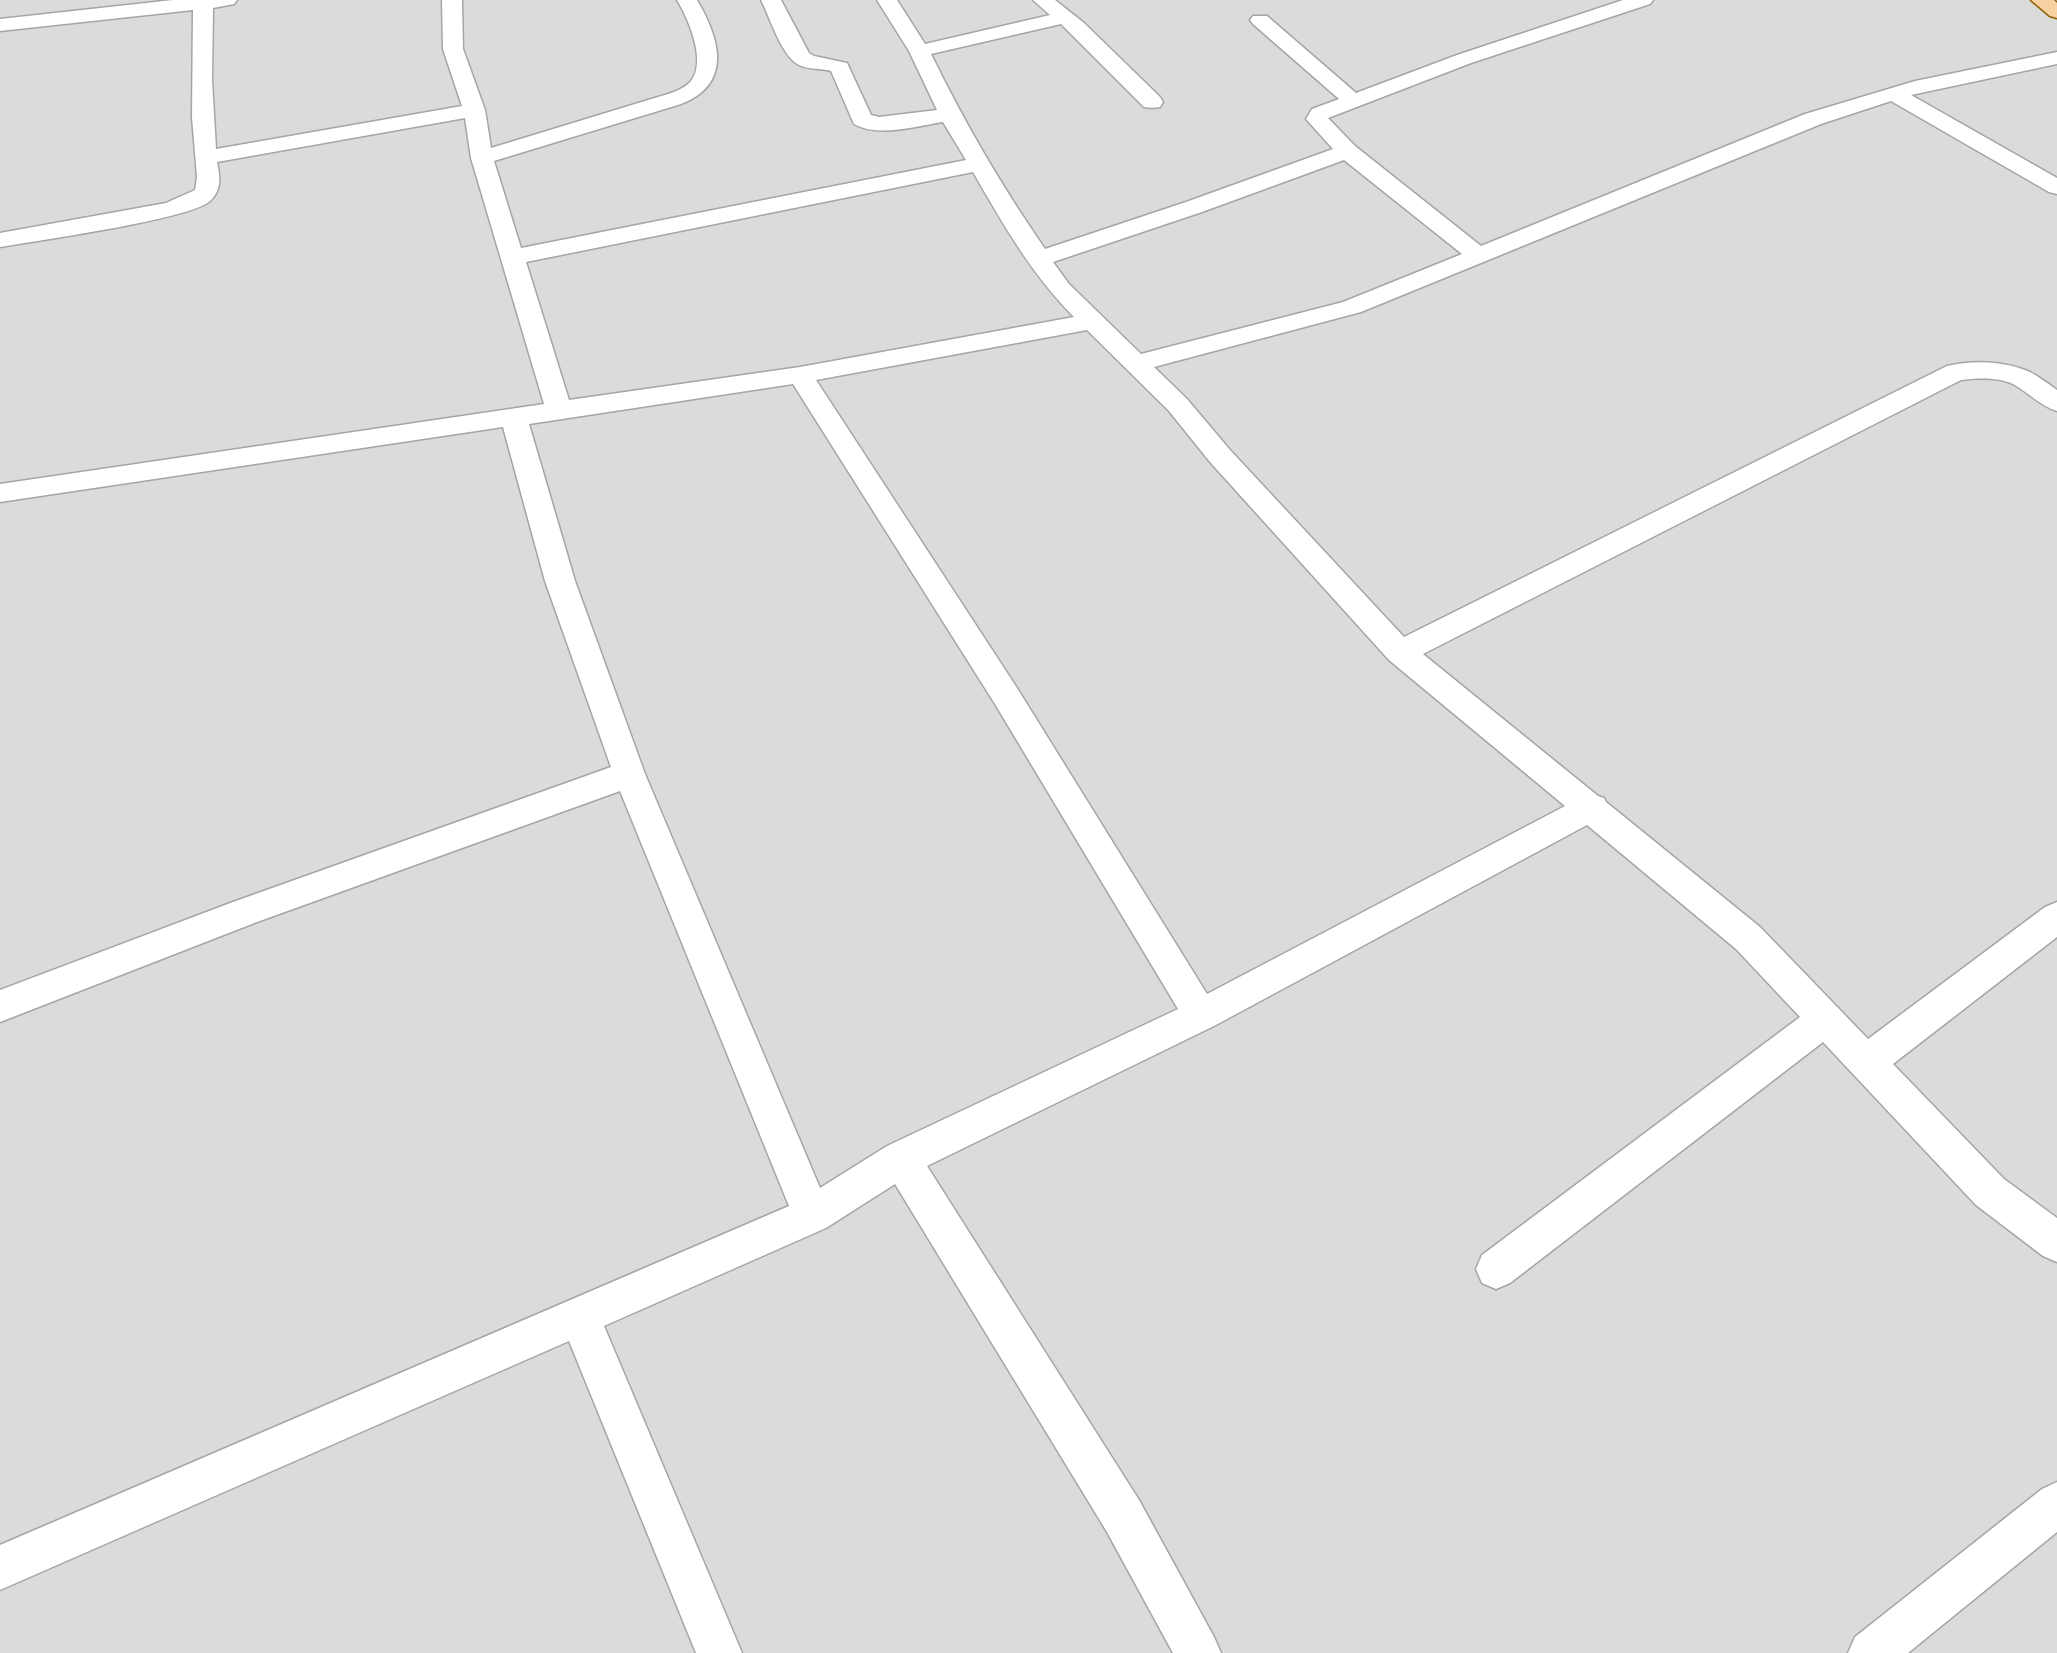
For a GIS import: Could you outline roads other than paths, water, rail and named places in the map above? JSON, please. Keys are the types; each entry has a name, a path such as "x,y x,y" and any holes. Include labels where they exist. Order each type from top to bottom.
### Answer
{"main road":[{"path":"2041,0 2057,12"}],"street":[{"path":"0,25 227,0"},
{"path":"452,0 453,49 474,110 482,158 559,410"},
{"path":"482,158 676,98 698,87 703,80 709,55 694,12 687,0"},
{"path":"771,0 800,56 810,62 828,62 840,67 862,119 869,123 879,124 950,115"},
{"path":"887,0 919,51 950,115 978,164 1038,259 1060,289 1138,363 1400,652 1592,807 1748,938 1990,1191 2057,1242"},
{"path":"1043,0 1072,23 1117,65 1152,102"},
{"path":"1478,255 1347,151 1317,120 1320,114 1601,5 1643,0"},
{"path":"0,240 170,209 192,202 205,193 210,178 206,158 201,55 203,4"},
{"path":"919,51 1063,18"},
{"path":"1260,20 1353,101"},
{"path":"1138,363 1352,307 1812,119 1892,93 2057,58"},
{"path":"1892,93 2057,187"},
{"path":"206,158 474,110"},
{"path":"1038,259 1194,207 1347,151"},
{"path":"514,257 978,164"},
{"path":"0,493 800,375 1092,321"},
{"path":"1400,652 1956,372 1980,370 2018,376 2057,402"},
{"path":"800,375 1006,696 1201,1015"},
{"path":"514,418 560,581 629,774 812,1215"},
{"path":"0,1006 245,912 629,774"},
{"path":"0,1568 812,1215 901,1159 1201,1015 1592,807"},
{"path":"1868,1062 2057,917"},
{"path":"1496,1269 1826,1018"},
{"path":"901,1159 1123,1516 1198,1653"},
{"path":"579,1316 719,1653"},
{"path":"1871,1653 2057,1504"}]}
